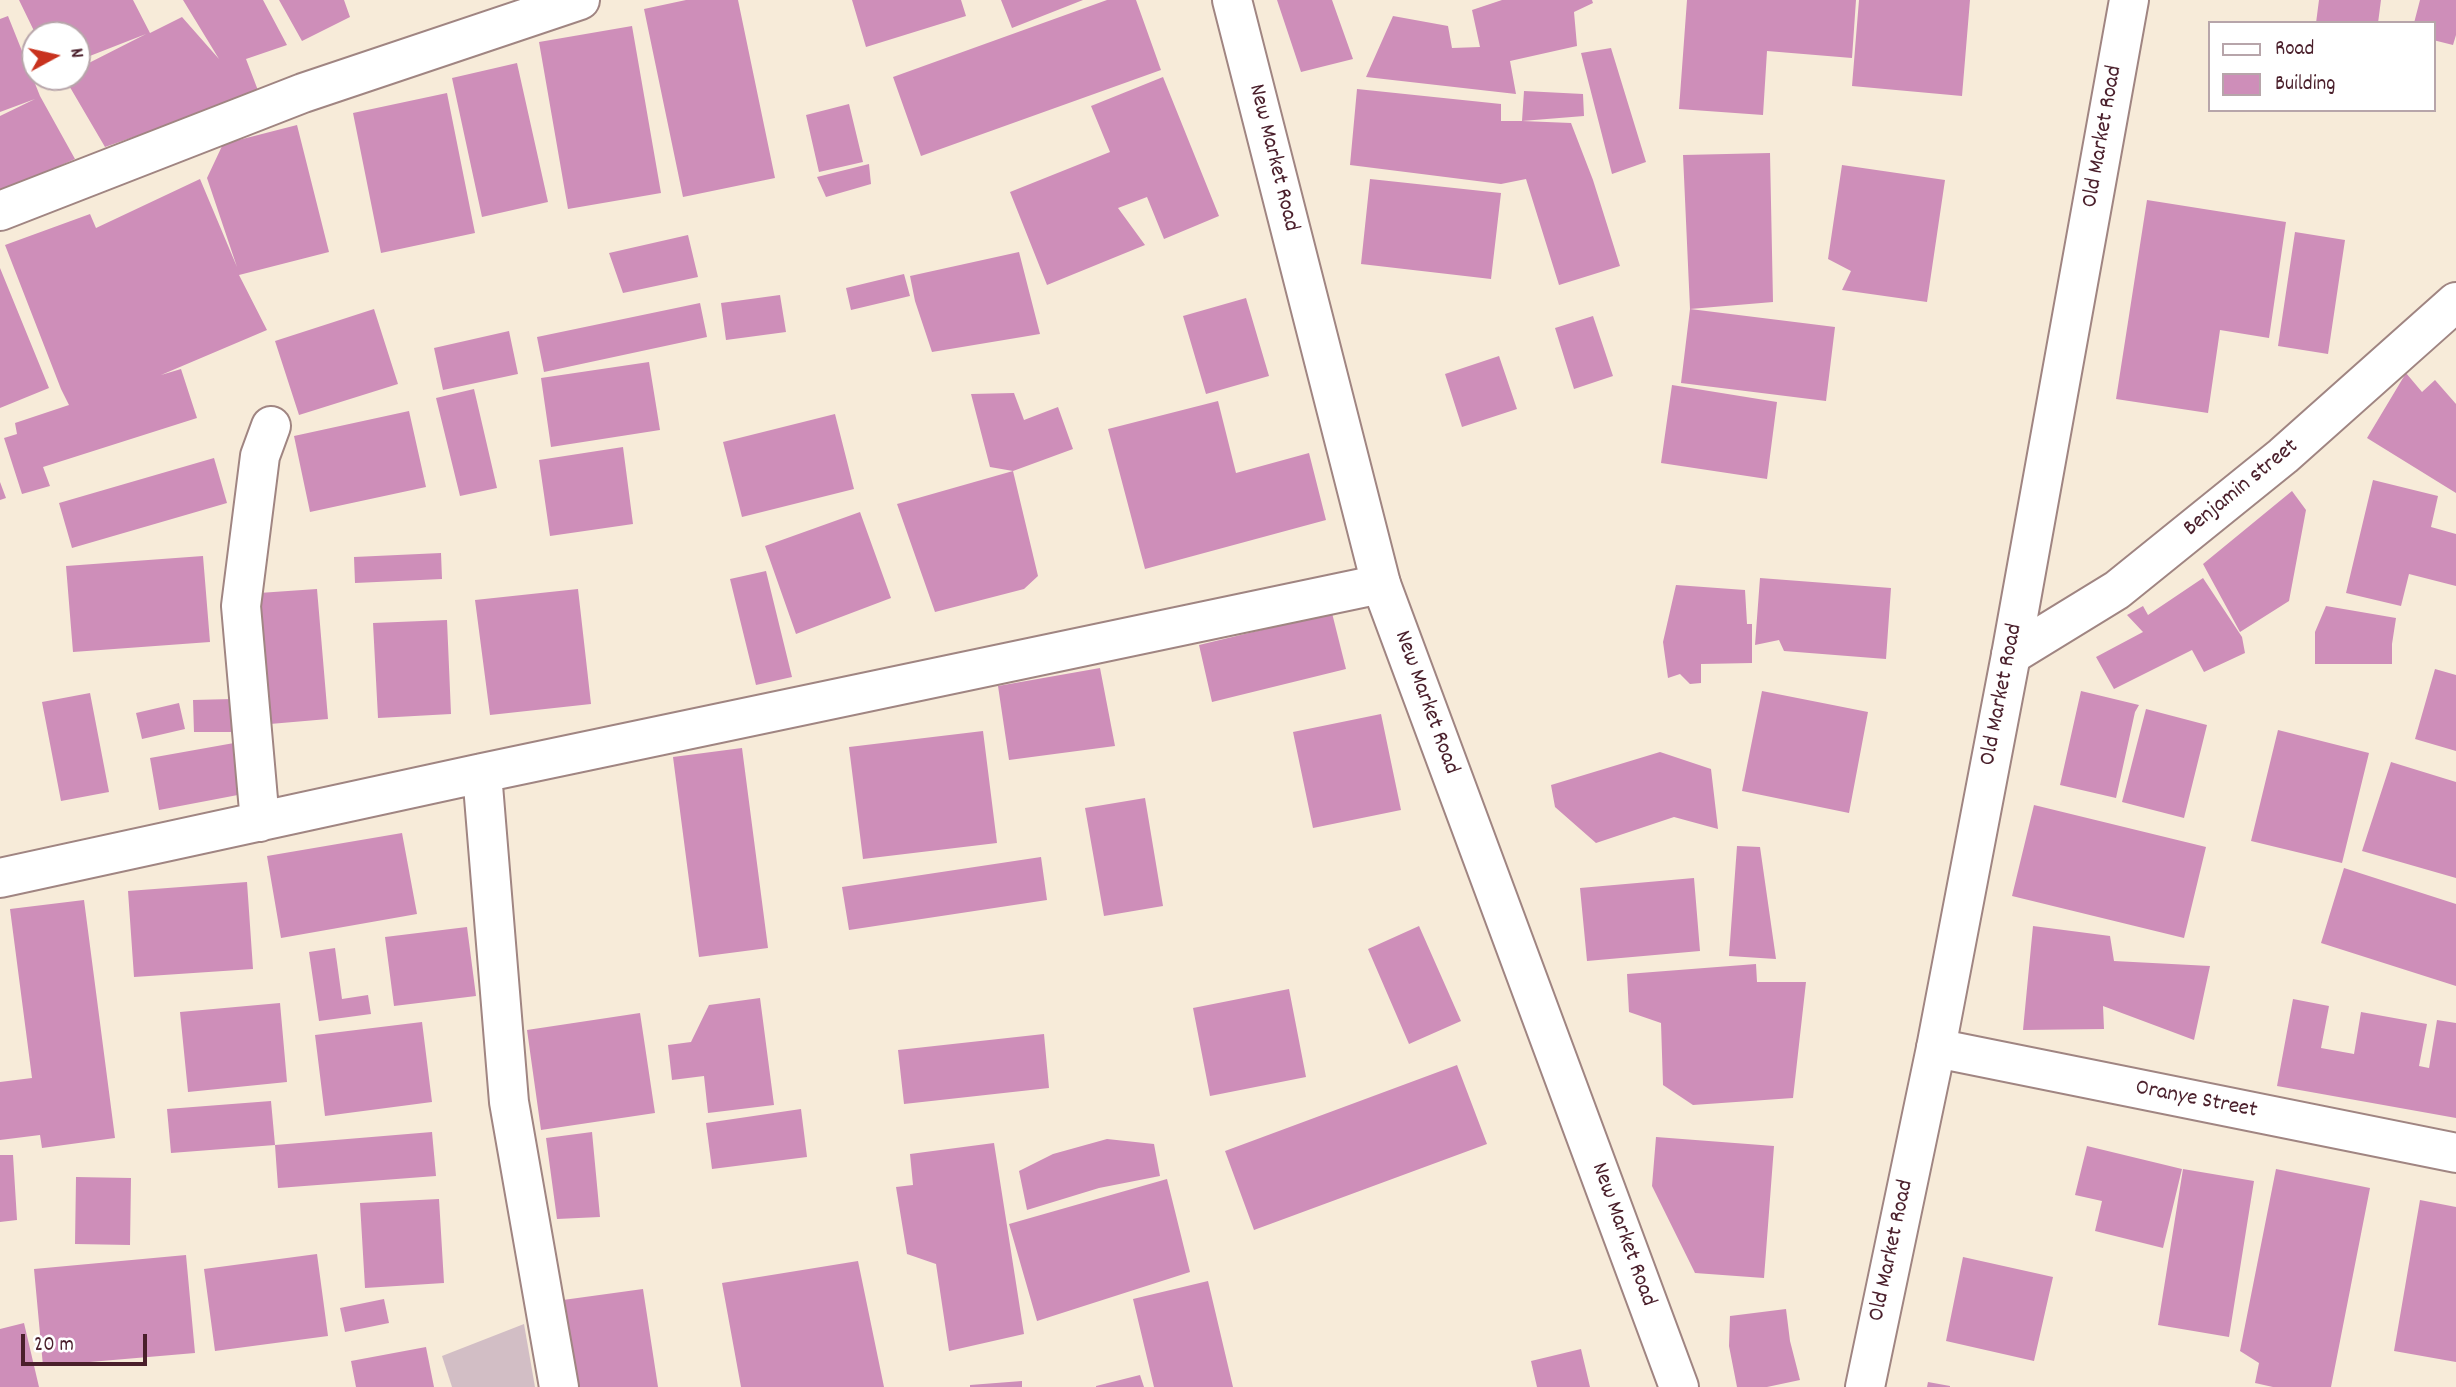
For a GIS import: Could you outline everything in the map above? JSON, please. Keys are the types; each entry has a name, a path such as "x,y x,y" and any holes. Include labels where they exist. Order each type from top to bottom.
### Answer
{"street":[{"path":"0,211 303,93 580,0"},
{"name":"New Market Road","path":"1232,0 1381,584 1679,1387"},
{"name":"Old Market Road","path":"1865,1387 1936,1048 2011,655 2129,0"},
{"name":"Benjamin street","path":"2011,655 2117,590 2283,456 2456,302"},
{"path":"260,822 241,606 260,456 271,426"},
{"path":"0,878 482,773 1381,584"},
{"path":"482,773 509,1102 559,1387"},
{"name":"Oranye Street","path":"1936,1048 2456,1153"}],"shaded area":[{"path":"524,1324 535,1387 452,1387 442,1356"}],"building":[{"path":"19,0 133,0 150,33 182,17 219,59 183,0 263,0 287,45 246,59 259,93 105,147 72,91 91,91 91,62 146,34 91,56 91,21 29,21"},
{"path":"279,0 344,0 350,17 302,41"},
{"path":"686,0 738,0 775,178 683,197 644,9"},
{"path":"852,0 961,0 966,16 866,47"},
{"path":"1001,0 1083,0 1012,28"},
{"path":"1107,0 1136,0 1161,70 921,156 893,77"},
{"path":"1277,0 1332,0 1353,59 1301,72"},
{"path":"1502,0 1592,0 1593,3 1574,12 1577,46 1510,61 1516,94 1366,77 1393,16 1448,26 1452,48 1480,47 1472,10"},
{"path":"1687,0 1856,0 1852,58 1767,51 1763,115 1679,109"},
{"path":"1859,0 1970,0 1962,96 1852,86"},
{"path":"2319,0 2381,0 2378,21 2316,21"},
{"path":"2420,0 2456,0 2456,35 2453,45 2435,40 2435,21 2415,21"},
{"path":"8,16 21,48 21,91 38,91 75,159 0,192 0,116 35,99 0,112 0,19"},
{"path":"632,26 661,193 568,209 539,42"},
{"path":"1611,48 1646,162 1612,174 1581,53"},
{"path":"517,63 548,202 482,217 452,78"},
{"path":"1163,77 1219,216 1164,239 1147,197 1118,208 1145,245 1047,285 1010,192 1110,152 1091,106"},
{"path":"1357,89 1501,104 1501,121 1571,123 1593,180 1620,266 1559,285 1526,179 1501,184 1350,165"},
{"path":"1524,91 1583,94 1584,116 1522,121"},
{"path":"447,93 475,233 381,253 353,113"},
{"path":"849,104 863,162 819,172 806,115"},
{"path":"297,125 329,252 239,275 267,330 161,375 181,369 197,418 43,467 50,486 22,494 4,438 17,434 15,423 69,405 5,245 90,214 96,228 200,179 237,267 207,178 223,144"},
{"path":"1770,153 1773,302 1690,309 1683,155"},
{"path":"869,164 871,184 826,197 817,177"},
{"path":"1842,165 1945,180 1927,302 1842,290 1851,271 1828,259"},
{"path":"1370,179 1501,193 1491,279 1361,264"},
{"path":"2147,200 2286,222 2269,338 2220,330 2208,413 2116,399"},
{"path":"2295,232 2345,240 2328,354 2278,346"},
{"path":"688,235 698,277 623,293 609,253"},
{"path":"1019,252 1040,334 932,352 915,301 910,276"},
{"path":"0,268 49,388 0,408"},
{"path":"904,274 910,296 851,310 846,288"},
{"path":"780,295 786,332 726,340 721,303"},
{"path":"1246,298 1269,376 1206,394 1183,316"},
{"path":"700,303 707,337 544,372 537,337"},
{"path":"374,309 398,384 299,415 275,341"},
{"path":"1690,309 1835,327 1826,401 1681,383"},
{"path":"1593,316 1613,376 1574,389 1555,328"},
{"path":"509,331 518,374 443,390 434,348"},
{"path":"1499,356 1517,409 1462,427 1445,374"},
{"path":"649,362 660,430 551,447 541,378"},
{"path":"2406,373 2422,392 2435,380 2456,404 2456,493 2367,438"},
{"path":"1672,385 1777,402 1767,479 1661,463"},
{"path":"474,389 497,488 460,496 436,398"},
{"path":"1014,393 1024,420 1058,407 1073,449 1013,471 990,467 971,394"},
{"path":"1218,401 1236,473 1309,453 1326,520 1145,569 1108,429"},
{"path":"409,411 426,487 310,512 294,436"},
{"path":"835,414 854,489 742,517 723,442"},
{"path":"623,447 633,524 550,536 539,460"},
{"path":"214,458 227,503 72,548 59,503"},
{"path":"1013,471 1038,576 1024,589 935,612 897,504"},
{"path":"2373,480 2438,496 2431,527 2456,534 2456,586 2409,574 2401,606 2346,593"},
{"path":"0,482 6,498 0,500"},
{"path":"2292,491 2306,510 2289,601 2240,632 2203,564"},
{"path":"860,512 891,598 796,634 765,546"},
{"path":"441,553 442,579 355,583 354,557"},
{"path":"203,556 210,642 73,652 66,566"},
{"path":"766,571 792,677 756,685 730,579"},
{"path":"1760,578 1891,588 1886,659 1784,651 1779,640 1755,645"},
{"path":"2203,578 2242,637 2245,653 2204,672 2192,650 2114,689 2096,657 2143,632 2127,615 2143,606 2148,615"},
{"path":"1676,585 1745,590 1747,624 1752,624 1752,663 1701,664 1701,683 1690,684 1680,674 1668,678 1663,642"},
{"path":"317,589 328,719 270,724 259,593"},
{"path":"578,589 591,704 490,715 475,600"},
{"path":"2326,606 2396,618 2392,664 2315,664 2315,632"},
{"path":"1332,613 1346,669 1212,702 1199,645"},
{"path":"447,620 451,714 378,718 373,623"},
{"path":"1100,668 1115,746 1009,760 998,686"},
{"path":"2435,669 2456,675 2456,751 2415,739"},
{"path":"1762,691 1868,712 1849,813 1742,791"},
{"path":"2081,691 2139,705 2135,712 2116,798 2060,785"},
{"path":"90,693 109,792 61,801 42,702"},
{"path":"232,699 233,732 194,732 193,700"},
{"path":"179,703 185,729 142,739 136,713"},
{"path":"2146,709 2207,725 2184,818 2122,802"},
{"path":"1381,714 1401,810 1313,828 1293,732"},
{"path":"2278,730 2369,753 2342,863 2251,841"},
{"path":"983,731 997,843 863,859 849,747"},
{"path":"234,743 243,794 159,810 150,758"},
{"path":"742,748 768,948 699,957 673,757"},
{"path":"1660,752 1711,769 1718,829 1674,817 1596,843 1555,807 1551,785"},
{"path":"2391,762 2456,782 2456,878 2362,851"},
{"path":"1145,798 1163,906 1104,916 1085,808"},
{"path":"2034,805 2206,847 2184,938 2012,896"},
{"path":"402,833 417,914 281,938 267,856"},
{"path":"1737,846 1760,847 1776,959 1729,956"},
{"path":"1041,857 1047,900 849,930 842,887"},
{"path":"2344,868 2456,904 2456,986 2321,943"},
{"path":"1694,878 1700,951 1587,961 1580,888"},
{"path":"247,882 253,969 134,977 128,891"},
{"path":"84,900 115,1138 42,1148 40,1135 0,1140 0,1082 32,1078 10,909"},
{"path":"1419,926 1461,1021 1409,1044 1368,949"},
{"path":"2033,926 2110,936 2114,961 2210,966 2194,1040 2103,1006 2104,1029 2023,1030"},
{"path":"467,927 476,996 394,1006 385,937"},
{"path":"335,948 342,999 368,995 371,1014 319,1021 309,952"},
{"path":"1756,964 1757,982 1806,982 1793,1098 1693,1105 1663,1085 1661,1023 1629,1012 1627,974"},
{"path":"1289,989 1306,1077 1210,1096 1193,1008"},
{"path":"760,998 774,1105 708,1113 704,1076 672,1080 668,1045 691,1042 709,1005"},
{"path":"2293,999 2329,1006 2321,1048 2354,1054 2361,1012 2427,1024 2419,1066 2429,1068 2437,1020 2456,1023 2456,1118 2277,1086"},
{"path":"280,1003 287,1082 188,1092 180,1012"},
{"path":"640,1013 655,1113 541,1130 527,1030"},
{"path":"422,1022 432,1102 325,1116 315,1035"},
{"path":"1044,1034 1049,1088 904,1104 898,1050"},
{"path":"1457,1065 1487,1144 1254,1230 1225,1151"},
{"path":"271,1101 275,1145 171,1153 167,1109"},
{"path":"801,1109 807,1157 712,1169 706,1123"},
{"path":"432,1132 436,1176 278,1188 275,1145"},
{"path":"592,1132 600,1217 557,1219 546,1138"},
{"path":"1656,1137 1774,1146 1764,1278 1695,1273 1652,1186"},
{"path":"1107,1139 1154,1144 1160,1176 1099,1188 1027,1210 1019,1171 1053,1154"},
{"path":"994,1143 1024,1334 949,1351 936,1264 907,1254 896,1187 913,1185 910,1154"},
{"path":"2087,1146 2182,1169 2163,1248 2095,1231 2102,1201 2075,1195"},
{"path":"0,1155 13,1155 17,1220 0,1222"},
{"path":"2183,1169 2254,1181 2229,1337 2158,1325"},
{"path":"2276,1169 2370,1188 2331,1387 2273,1387 2255,1383 2259,1363 2240,1351"},
{"path":"76,1177 131,1178 130,1245 75,1244"},
{"path":"1167,1179 1190,1272 1037,1321 1009,1224"},
{"path":"439,1199 444,1283 365,1288 360,1203"},
{"path":"2420,1200 2456,1207 2456,1362 2394,1351"},
{"path":"317,1254 328,1336 215,1351 204,1269"},
{"path":"186,1255 195,1353 43,1366 34,1269"},
{"path":"1963,1257 2053,1277 2034,1361 1946,1341"},
{"path":"858,1261 884,1387 741,1387 722,1283"},
{"path":"1208,1281 1233,1387 1154,1387 1133,1299"},
{"path":"643,1289 658,1387 576,1387 563,1300"},
{"path":"384,1299 389,1323 345,1332 340,1308"},
{"path":"1786,1309 1790,1341 1800,1380 1767,1387 1737,1387 1729,1346 1730,1316"},
{"path":"24,1323 39,1387 0,1387 0,1329"},
{"path":"426,1347 434,1387 356,1387 351,1361"},
{"path":"1581,1349 1590,1387 1537,1387 1531,1361"},
{"path":"1140,1375 1144,1387 1096,1387 1096,1386"},
{"path":"1022,1381 1022,1387 970,1387 970,1385"},
{"path":"1928,1382 1950,1386 1950,1387 1927,1387"}]}
